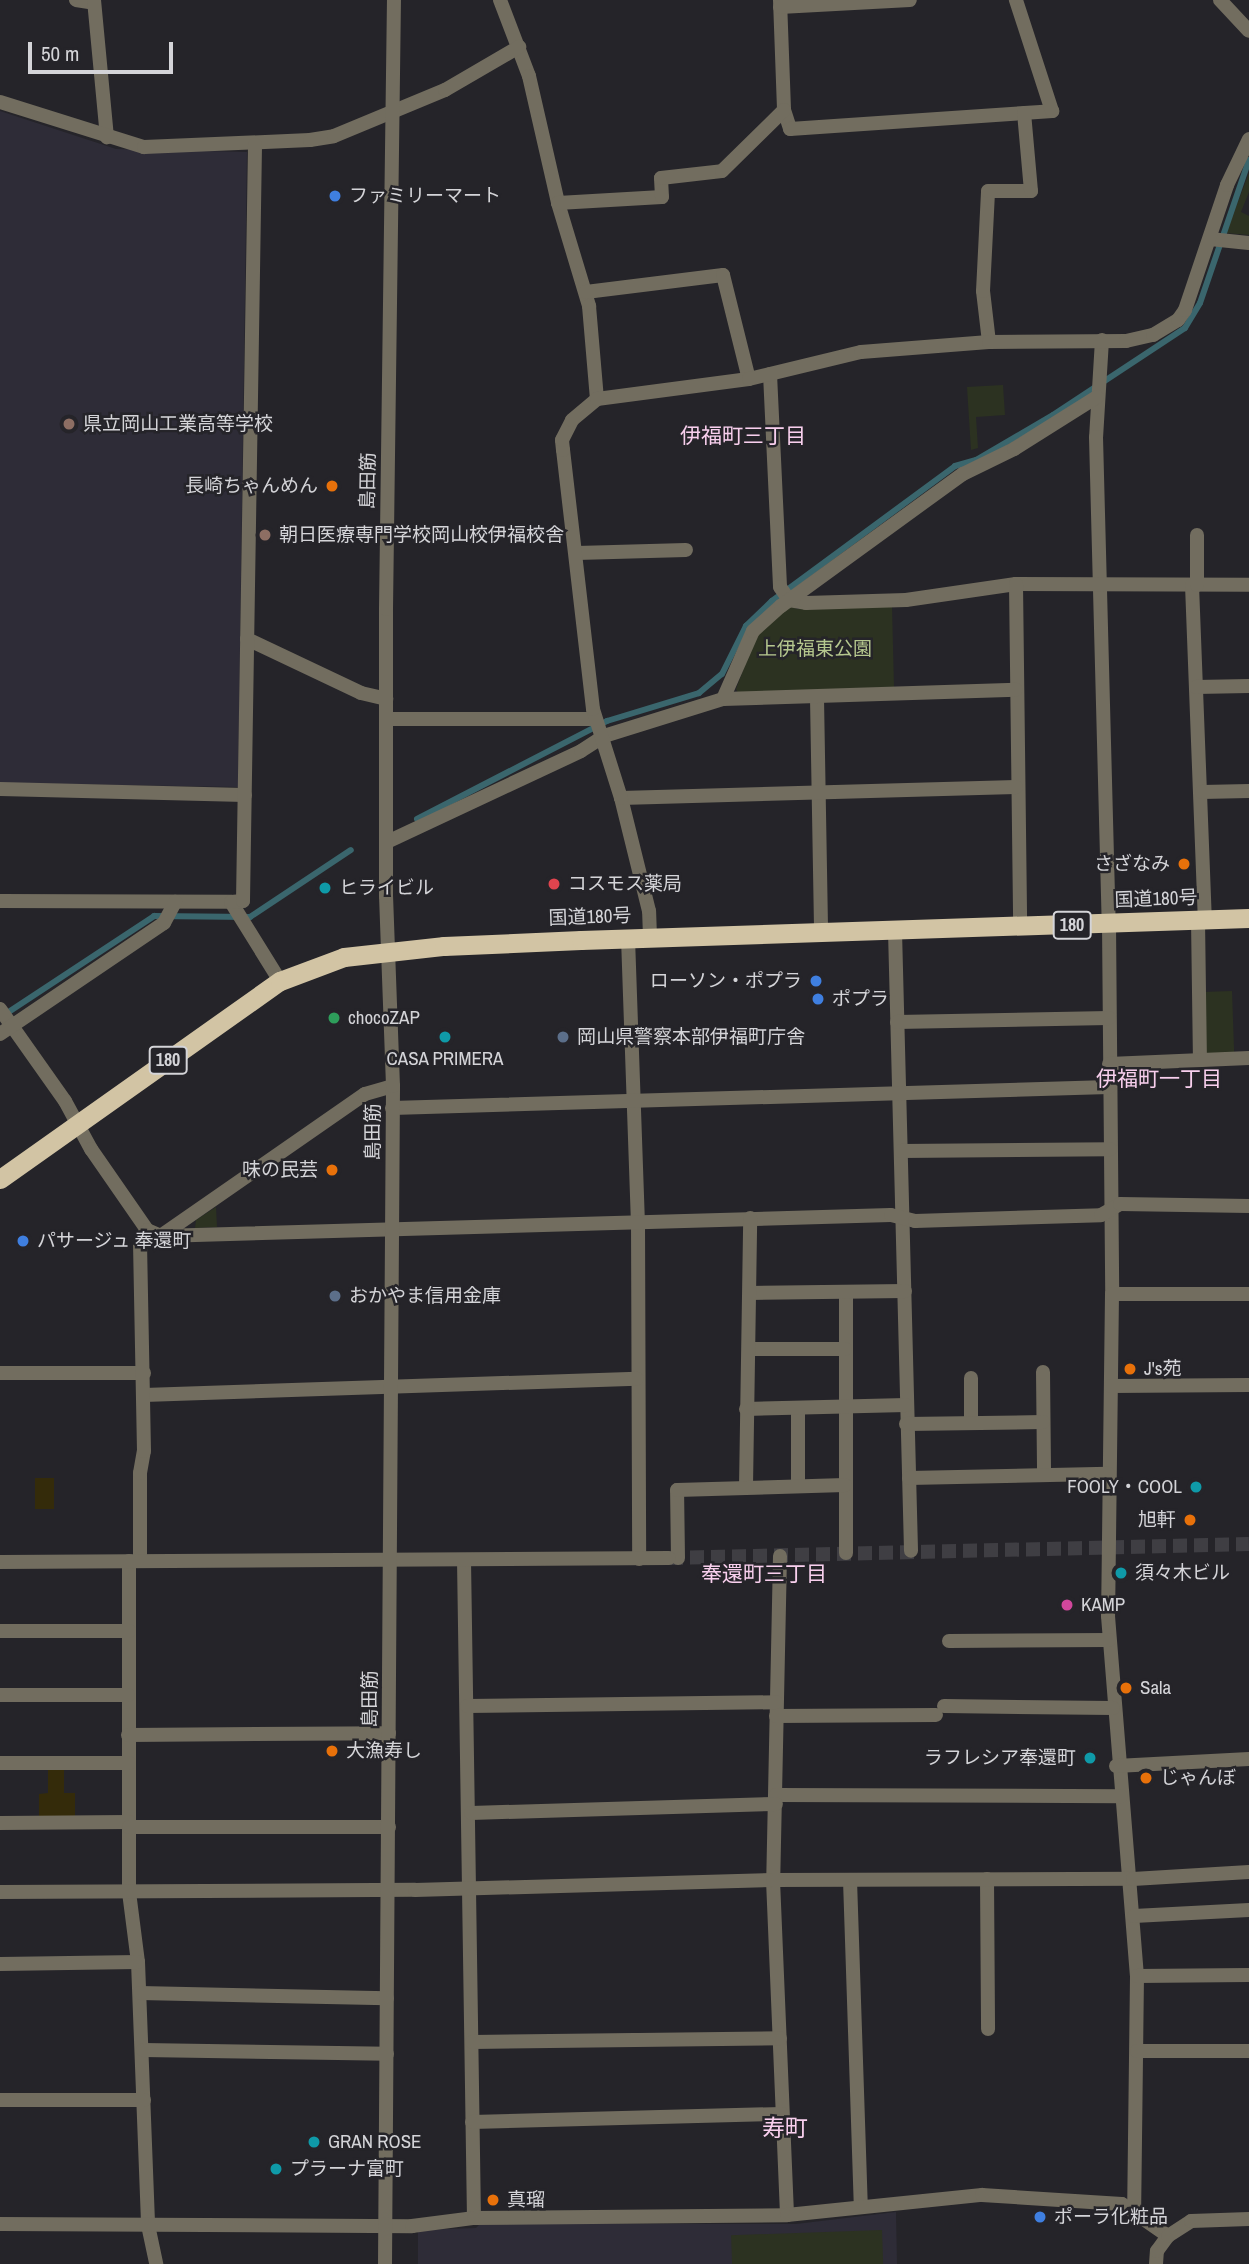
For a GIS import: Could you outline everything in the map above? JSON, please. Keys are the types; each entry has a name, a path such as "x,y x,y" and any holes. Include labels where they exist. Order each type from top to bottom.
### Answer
{"highway":[{"name":"国道180号","path":"0,1179 280,981 344,957 389,951 650,937 821,934 1249,918"}],"street":[{"path":"76,0 94,1 107,137"},
{"name":"島田筋","path":"385,2264 393,1087 386,699 394,0"},
{"path":"500,0 519,47 558,203 586,292 597,399"},
{"path":"910,0 780,4 784,110 790,129 1052,111 1016,0"},
{"path":"1220,0 1249,30"},
{"path":"0,102 144,147 255,145 334,136 468,78 519,47"},
{"path":"558,203 662,197 661,178 722,171 784,110"},
{"path":"989,342 983,291 988,191 1031,191 1024,113"},
{"path":"650,937 649,911 621,798 599,727 562,440 572,420 597,399 749,379 862,352 989,342 1143,338 1178,320 1192,294 1216,240 1227,185 1249,139"},
{"path":"0,901 170,912 233,905 243,901 255,145"},
{"path":"1216,240 1249,243"},
{"path":"586,292 723,275 749,379"},
{"path":"1102,340 1097,586 1109,924 1112,1294 1108,1474 1109,1640 1116,1766 1133,1879 1137,1976 1134,2209"},
{"path":"770,374 785,594"},
{"path":"723,699 753,631 785,594 963,474 1014,449 1100,386"},
{"path":"1197,535 1194,585 1196,688 1202,792 1200,1060"},
{"path":"577,553 687,550"},
{"path":"785,594 906,600 1016,584 1249,585"},
{"path":"1016,584 1016,787 1020,927"},
{"path":"247,639 361,693 386,699"},
{"path":"1196,688 1249,686"},
{"path":"386,719 599,727 723,699 1016,690"},
{"path":"817,698 821,934"},
{"path":"387,842 581,751 599,727"},
{"path":"621,798 1016,787"},
{"path":"0,789 245,795"},
{"path":"1202,792 1249,791"},
{"path":"233,905 280,981"},
{"path":"154,1233 5,1022 170,912"},
{"path":"895,931 911,1551"},
{"path":"628,939 638,1222 639,1559"},
{"path":"897,1022 1109,1017"},
{"path":"1109,1064 1249,1058"},
{"path":"156,2264 148,2225 140,1993 129,1892 129,1631 144,1395 140,1240 365,1094 393,1087"},
{"path":"392,1108 1109,1087"},
{"path":"901,1151 1110,1149"},
{"path":"154,1233 392,1231 750,1218 1101,1215 1120,1204 1249,1206"},
{"path":"746,1488 750,1218"},
{"path":"750,1293 905,1290"},
{"path":"846,1292 846,1553"},
{"path":"1112,1294 1249,1294"},
{"path":"749,1349 845,1349"},
{"path":"1043,1372 1044,1475"},
{"path":"0,1373 144,1373"},
{"path":"971,1378 971,1423"},
{"path":"144,1395 637,1379"},
{"path":"1111,1386 1249,1385"},
{"path":"746,1409 906,1405"},
{"path":"798,1408 798,1486"},
{"path":"906,1424 1043,1422"},
{"path":"909,1478 1108,1474"},
{"path":"0,1562 674,1558 677,1490 845,1485"},
{"path":"780,1556 774,1880 787,2215"},
{"path":"464,1560 471,1813 474,2218"},
{"path":"0,1631 129,1631"},
{"path":"949,1641 1109,1640"},
{"path":"0,1695 128,1695"},
{"path":"467,1706 940,1710 1113,1708"},
{"path":"128,1735 389,1733"},
{"path":"1116,1766 1249,1759"},
{"path":"0,1763 129,1763"},
{"path":"471,1813 776,1800 1121,1796"},
{"path":"0,1823 389,1828"},
{"path":"0,1892 388,1890 774,1880 1133,1879 1249,1872"},
{"path":"988,1879 988,2029"},
{"path":"850,1880 862,2205"},
{"path":"1134,1916 1249,1910"},
{"path":"0,1964 138,1962"},
{"path":"1137,1976 1249,1975"},
{"path":"140,1993 387,1997"},
{"path":"472,2042 780,2038"},
{"path":"143,2050 387,2054"},
{"path":"1137,2051 1249,2051"},
{"path":"0,2100 144,2099"},
{"path":"472,2122 782,2114"},
{"path":"0,2224 386,2226 469,2222 474,2218 787,2215 862,2205 982,2195 1122,2204 1134,2209 1168,2236"},
{"path":"1156,2264 1157,2251 1168,2236 1191,2221 1249,2219"}],"shaded area":[{"path":"0,111 116,149 247,152 238,787 0,783"},
{"path":"896,2212 897,2264 418,2264 418,2230 476,2228 480,2224 796,2224"}],"green space":[{"path":"1249,173 1249,192 1241,212 1249,216 1249,235 1226,233"},
{"path":"1003,385 1005,415 976,417 978,448 971,450 967,387"},
{"name":"上伊福東公園","path":"789,605 797,609 892,606 894,687 738,693 736,689 756,636"},
{"path":"1232,991 1234,1053 1205,1054 1203,992"},
{"path":"216,1207 217,1227 195,1228 196,1220"},
{"path":"882,2230 883,2264 732,2264 731,2235"}],"sand":[{"path":"35,1478 54,1478 54,1509 35,1509"},
{"path":"48,1768 64,1768 64,1793 75,1793 75,1817 39,1817 39,1794 48,1793"}],"waterway":[{"path":"417,819 607,721 699,693 722,674 746,626 772,601 955,466 976,460 1053,415 1185,328 1200,303 1249,160"},
{"path":"4,1015 154,916 250,917 351,850"}],"tunnel":[{"path":"669,1558 1249,1544"}],"place":[{"name":"ファミリーマート","path":"335,196"},
{"name":"県立岡山工業高等学校","path":"69,424"},
{"name":"長崎ちゃんめん","path":"332,486"},
{"name":"朝日医療専門学校岡山校伊福校舎","path":"265,535"},
{"name":"さざなみ","path":"1184,864"},
{"name":"コスモス薬局","path":"554,884"},
{"name":"ヒライビル","path":"325,888"},
{"name":"ローソン・ポプラ","path":"816,981"},
{"name":"ポプラ","path":"818,999"},
{"name":"chocoZAP","path":"334,1018"},
{"name":"CASA PRIMERA","path":"445,1037"},
{"name":"岡山県警察本部伊福町庁舎","path":"563,1037"},
{"name":"味の民芸","path":"332,1170"},
{"name":"パサージュ 奉還町","path":"23,1241"},
{"name":"おかやま信用金庫","path":"335,1296"},
{"name":"J's苑","path":"1130,1369"},
{"name":"FOOLY・COOL","path":"1196,1487"},
{"name":"旭軒","path":"1190,1520"},
{"name":"須々木ビル","path":"1121,1573"},
{"name":"KAMP","path":"1067,1605"},
{"name":"Sala","path":"1126,1688"},
{"name":"大漁寿し","path":"332,1751"},
{"name":"ラフレシア奉還町","path":"1090,1758"},
{"name":"じゃんぼ","path":"1146,1778"},
{"name":"GRAN ROSE","path":"314,2142"},
{"name":"プラーナ富町","path":"276,2169"},
{"name":"真瑠","path":"493,2200"},
{"name":"ポーラ化粧品","path":"1040,2217"}],"district":[{"name":"伊福町三丁目","path":"743,436"},
{"name":"伊福町一丁目","path":"1159,1079"},
{"name":"奉還町三丁目","path":"764,1574"},
{"name":"寿町","path":"785,2128"}]}
